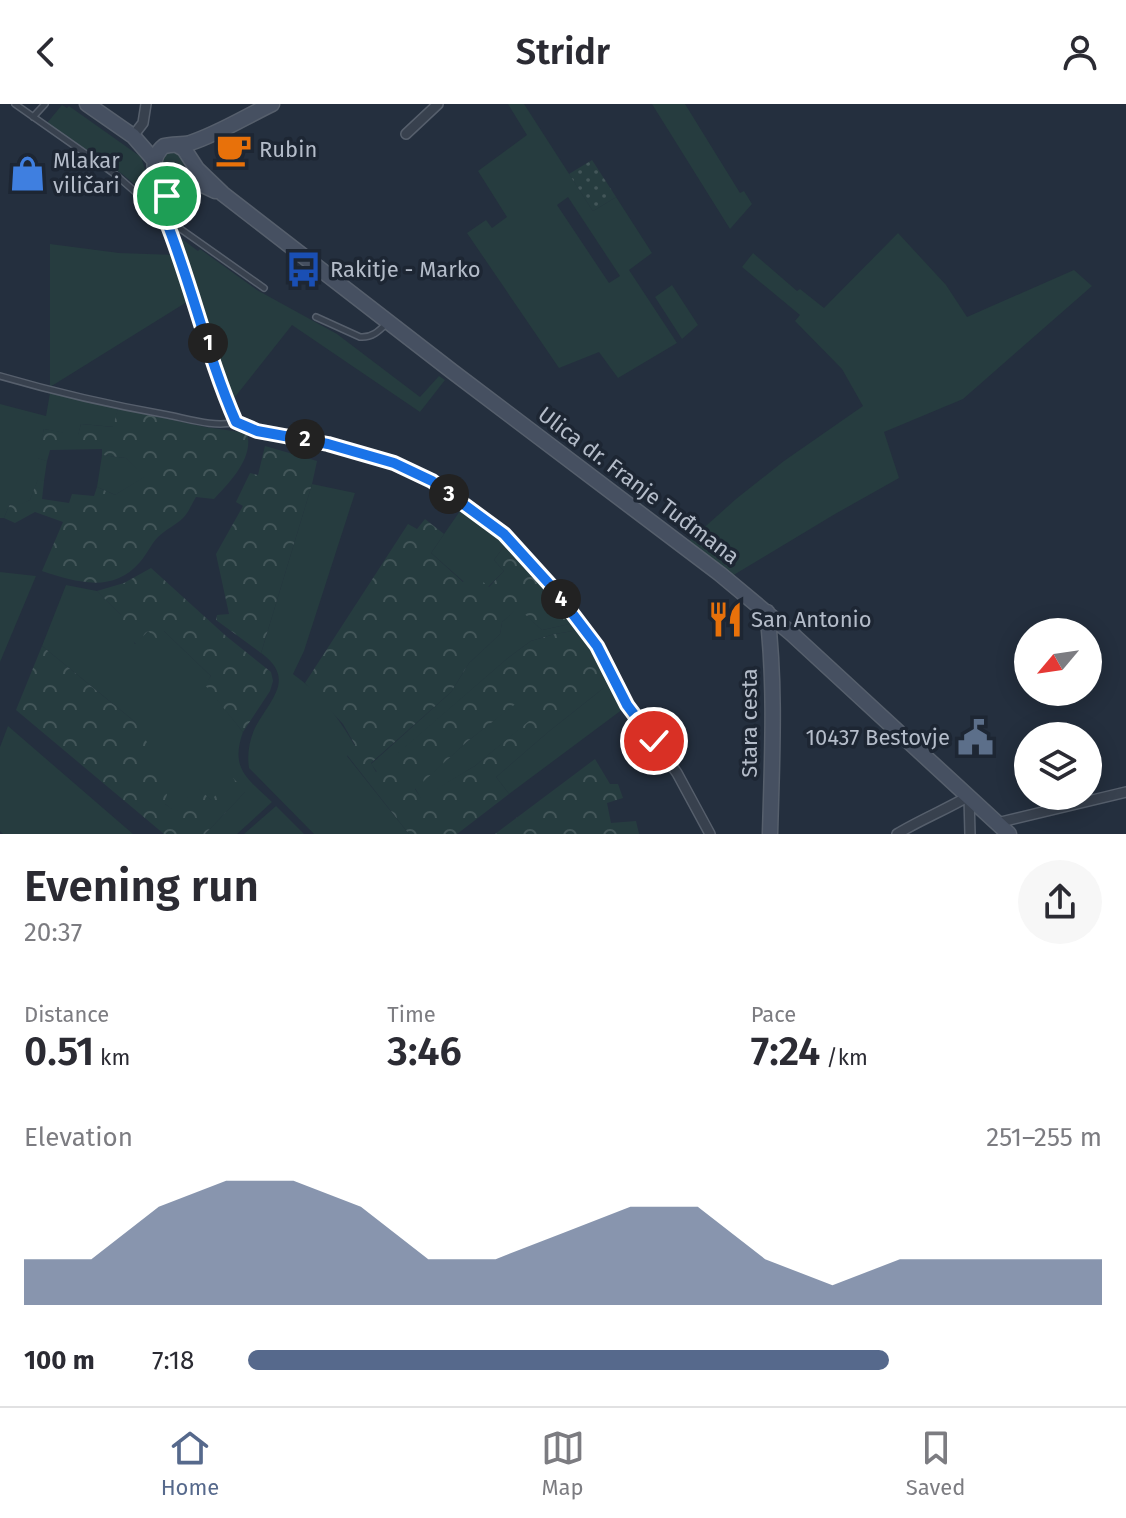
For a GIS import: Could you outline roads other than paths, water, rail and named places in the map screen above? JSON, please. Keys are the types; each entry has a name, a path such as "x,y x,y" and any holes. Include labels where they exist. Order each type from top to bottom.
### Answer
{"main road":[{"path":"87,104 135,138 167,180 179,179 187,173 190,160 220,131"},
{"path":"156,166 159,150 220,131 267,105"},
{"path":"135,138 184,149 190,160"},
{"name":"Ulica dr. Franje Tuđmana","path":"190,160 223,194 767,612 1003,829"},
{"name":"Ulica dr. Franje Tuđmana","path":"179,179 223,194"},
{"name":"Stara cesta","path":"767,612 773,707 770,834"}],"street":[{"path":"135,138 143,123 146,104"},
{"path":"406,134 438,104"},
{"path":"156,166 164,214 236,422 257,431 328,444 406,468 432,481 504,534 553,588 597,646 627,705 677,773 710,834"},
{"path":"164,214 167,196 179,179"},
{"path":"1003,829 1126,792"},
{"path":"897,834 969,796 970,834"}],"lane":[{"path":"15,104 116,175 264,288"},
{"path":"33,117 45,104"},
{"path":"316,317 360,337 381,330 388,322"},
{"path":"0,376 135,409 220,424 236,422"}],"place":[{"name":"Rubin","path":"233,149"},
{"name":"Mlakar viličari","path":"27,173"},
{"name":"Rakitje - Marko","path":"304,269"},
{"name":"San Antonio","path":"725,619"},
{"name":"10437 Bestovje","path":"976,737"}]}
